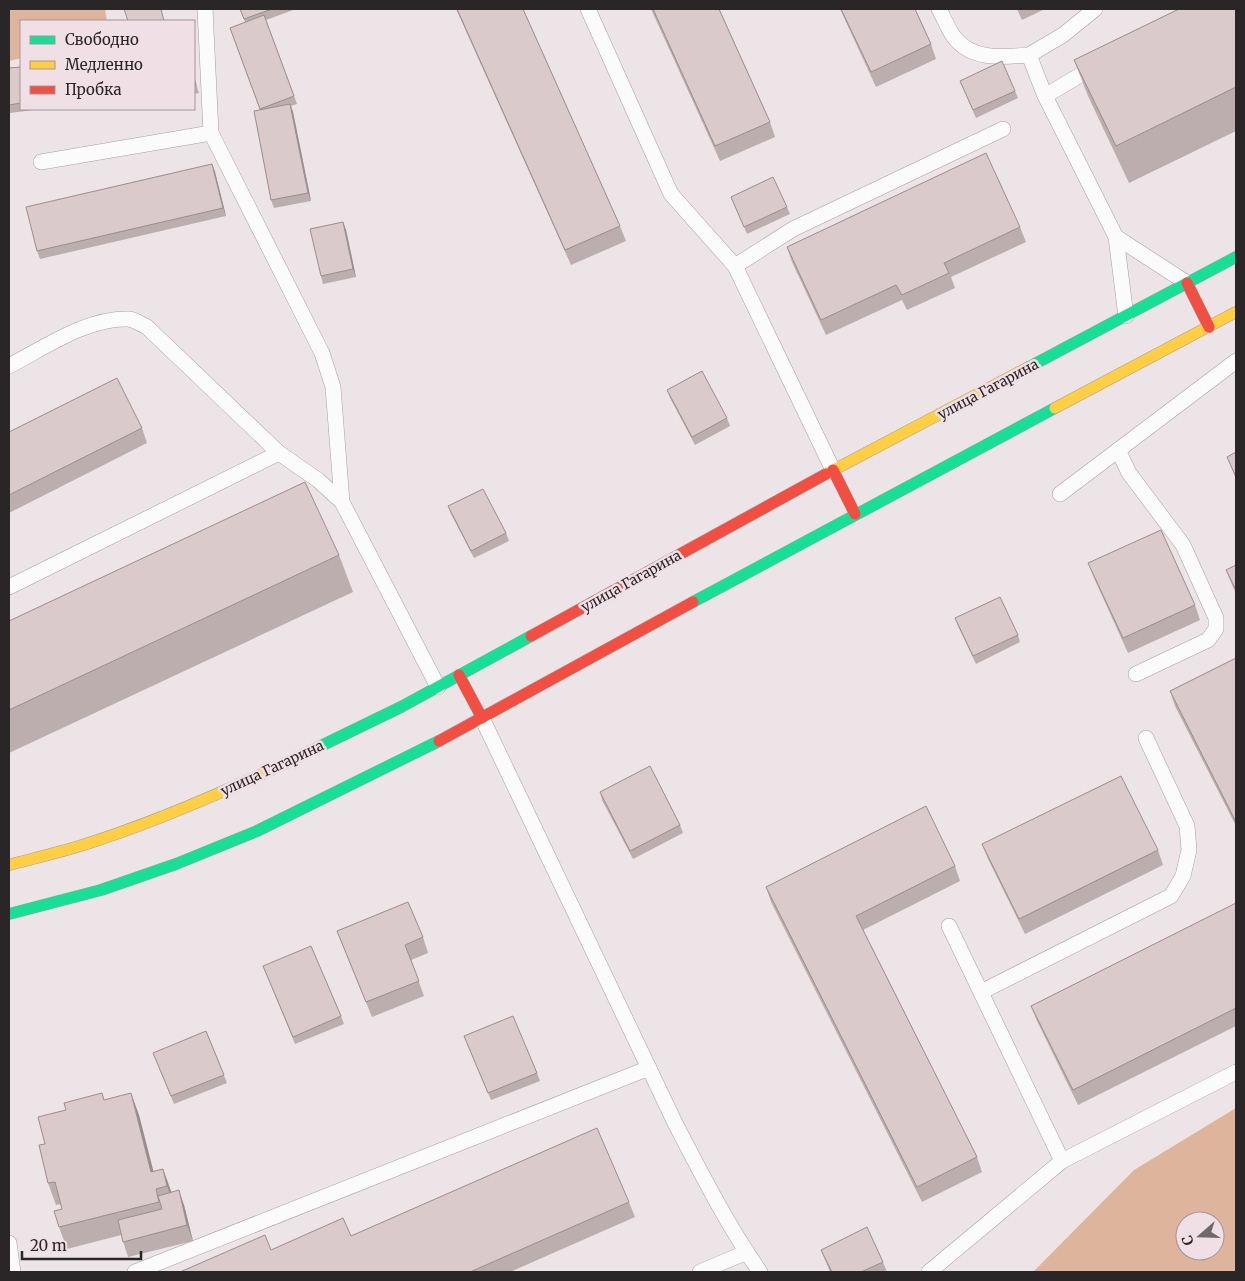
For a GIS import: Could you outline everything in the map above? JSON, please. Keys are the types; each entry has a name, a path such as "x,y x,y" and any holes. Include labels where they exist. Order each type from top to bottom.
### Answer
{"main road":[{"name":"улица Гагарина","path":"9,865 86,844 160,818 239,785 401,707 834,470 1236,258"},
{"path":"1187,284 1209,327"},
{"path":"9,914 101,890 176,864 266,826 420,751 855,514 1236,312"},
{"path":"834,470 855,514"},
{"path":"459,675 482,718"}],"lane":[{"path":"205,9 211,133 322,352 333,387 342,502"},
{"path":"588,9 671,194 735,266 834,470"},
{"path":"939,9 954,37 968,50 991,58 1029,55 1063,35 1095,9"},
{"path":"1029,55 1045,96 1116,237 1126,316"},
{"path":"1045,96 1107,60"},
{"path":"735,266 793,229 1003,129"},
{"path":"41,162 211,133"},
{"path":"1116,237 1187,284"},
{"path":"9,366 79,330 107,321 131,319 147,327 280,453 318,480 342,502 438,687"},
{"path":"1060,494 1236,361"},
{"path":"1118,450 1129,473 1184,545 1216,618 1216,629 1208,640 1136,674"},
{"path":"9,587 280,453"},
{"path":"482,718 700,1172 760,1272"},
{"path":"980,992 1171,896 1183,876 1189,850 1187,826 1146,738"},
{"path":"949,926 1062,1161"},
{"path":"135,1272 649,1068"},
{"path":"929,1272 1062,1161 1236,1072"},
{"path":"9,1243 13,1272"},
{"path":"700,1272 747,1252"}],"shaded area":[{"path":"9,9 105,9 107,20 20,20 20,58 9,61"},
{"path":"1236,1108 1236,1272 1033,1272 1134,1170"}],"building":[{"path":"124,9 161,9 164,20 128,20"},
{"path":"240,9 272,9 244,19"},
{"path":"457,9 523,9 620,226 565,250"},
{"path":"653,9 719,9 770,122 715,146"},
{"path":"841,9 915,9 931,44 871,72"},
{"path":"1179,9 1236,9 1236,87 1116,146 1074,60"},
{"path":"264,15 294,96 260,109 230,28"},
{"path":"1002,61 1015,91 973,110 960,81"},
{"path":"20,67 20,103 9,105 9,68"},
{"path":"290,104 308,193 271,200 254,111"},
{"path":"986,153 1020,227 944,263 949,273 902,295 896,285 821,320 787,247"},
{"path":"212,164 223,208 37,251 26,207"},
{"path":"773,177 787,207 744,227 731,197"},
{"path":"343,222 353,269 321,276 310,229"},
{"path":"702,371 727,418 692,437 667,390"},
{"path":"117,378 142,428 9,495 9,432"},
{"path":"1236,452 1236,477 1227,457"},
{"path":"305,482 339,555 9,710 9,621"},
{"path":"483,489 506,533 471,551 448,506"},
{"path":"1161,530 1195,605 1123,638 1088,563"},
{"path":"1236,565 1236,590 1226,570"},
{"path":"1000,597 1018,635 973,656 955,618"},
{"path":"1236,658 1236,822 1170,691"},
{"path":"650,766 680,825 630,851 600,792"},
{"path":"1121,776 1158,850 1019,919 982,844"},
{"path":"926,806 955,866 856,916 977,1157 917,1187 766,887"},
{"path":"408,902 423,937 405,945 419,981 366,1002 337,931"},
{"path":"1236,903 1236,1008 1073,1090 1031,1006"},
{"path":"311,946 341,1016 293,1037 263,966"},
{"path":"513,1016 537,1073 488,1093 464,1036"},
{"path":"206,1031 224,1075 171,1096 153,1053"},
{"path":"102,1093 104,1100 131,1093 151,1172 163,1169 167,1186 156,1189 159,1202 59,1227 54,1211 62,1209 55,1182 48,1183 39,1145 45,1144 38,1117 66,1110 64,1103"},
{"path":"597,1128 629,1202 470,1272 180,1272 265,1235 271,1250 343,1218 351,1236"},
{"path":"179,1190 187,1225 123,1242 118,1220 162,1209 158,1196"},
{"path":"867,1227 883,1262 861,1272 832,1272 821,1250"}],"traffic: fast":[{"path":"1029,367 1236,257"},
{"path":"693,602 1055,408"},
{"path":"290,761 401,707 531,636"},
{"path":"9,914 101,890 176,864 257,831 439,741"}],"traffic: slow":[{"path":"1055,408 1236,312"},
{"path":"826,474 1029,367"},
{"path":"9,865 77,847 138,826 215,795 290,761"}],"traffic: jam":[{"path":"1187,283 1209,327"},
{"path":"833,470 855,514"},
{"path":"531,636 826,474"},
{"path":"439,741 693,602"},
{"path":"459,675 482,718"}]}
